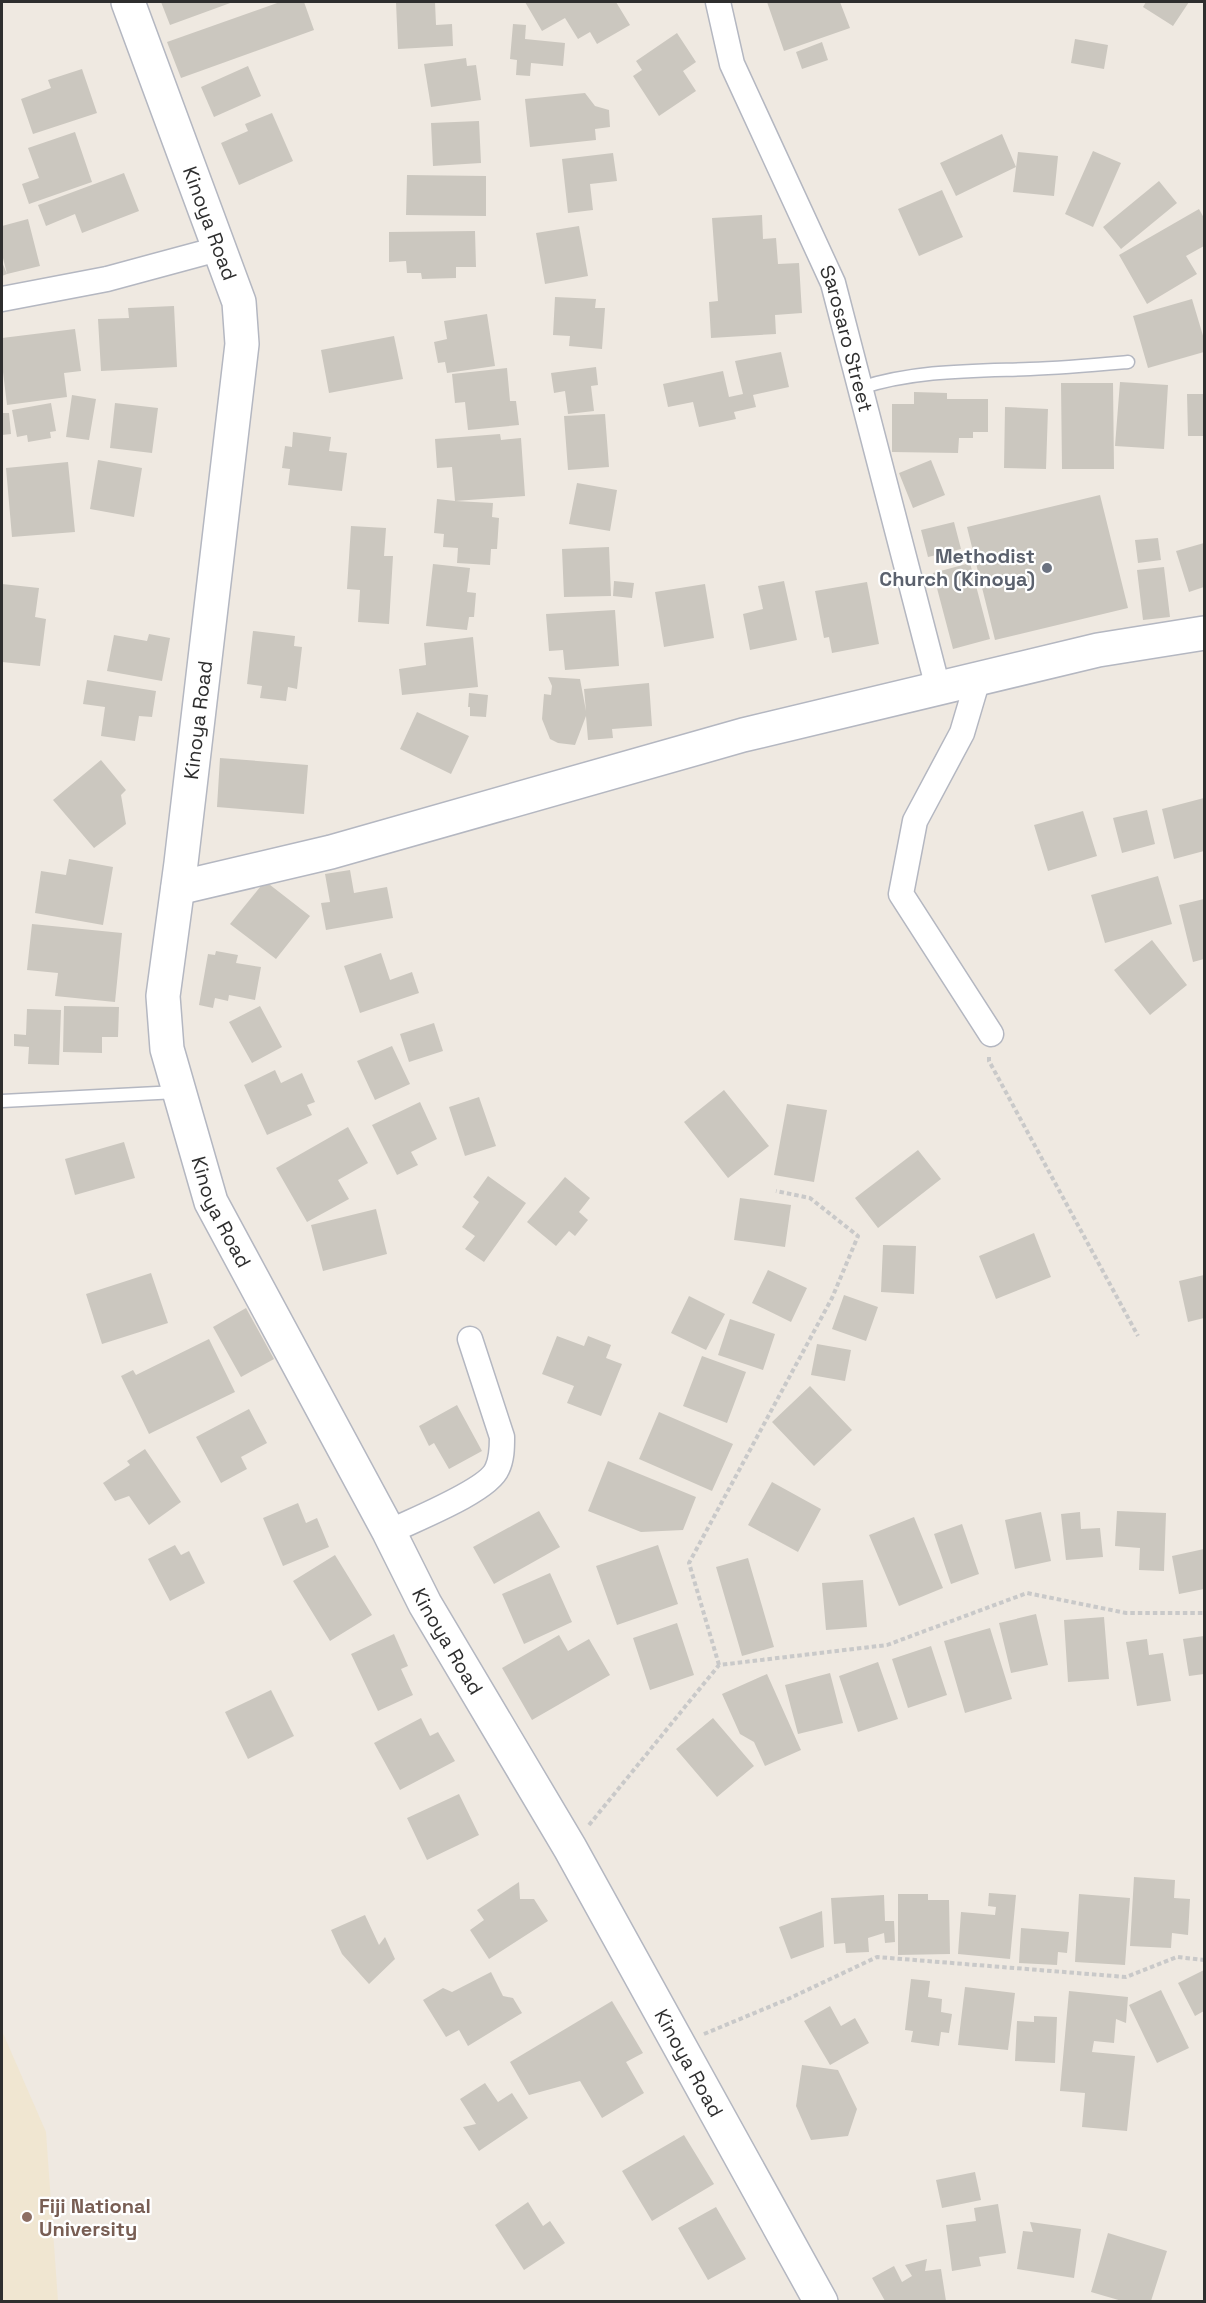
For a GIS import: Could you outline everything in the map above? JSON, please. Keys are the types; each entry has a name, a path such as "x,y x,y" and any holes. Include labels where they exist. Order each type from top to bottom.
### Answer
{"main road":[{"name":"Kinoya Road","path":"128,2 239,302 242,344 178,888 163,996 167,1049 211,1202 389,1532 425,1604 570,1848 821,2301"},
{"path":"178,888 332,852 743,735 1098,650 1204,633"}],"street":[{"name":"Sarosaro Street","path":"718,2 732,64 833,283 938,688"},
{"path":"2,299 107,279 218,249"},
{"path":"978,679 962,733 915,821 901,894 991,1034"},
{"path":"389,1532 483,1486 497,1471 502,1454 502,1437 470,1339"}],"lane":[{"path":"860,388 887,379 926,373 1055,368 1128,362"},
{"path":"2,1101 178,1091"}],"path":[{"path":"991,1034 989,1061 1138,1336"},
{"path":"719,1665 689,1563 832,1298 858,1236 810,1198 776,1191"},
{"path":"570,1848 719,1665 887,1645 1027,1593 1126,1613 1204,1612"},
{"path":"679,2044 788,1999 877,1957 1126,1977 1177,1957 1204,1960"}],"shaded area":[{"name":"Fiji National University","path":"2,2031 46,2132 58,2301 2,2301"}],"building":[{"path":"161,2 233,2 170,25"},
{"path":"280,2 304,2 314,30 181,78 167,42"},
{"path":"396,2 435,2 436,25 452,24 453,46 398,49"},
{"path":"525,2 616,2 630,25 597,44 590,32 578,39 565,18 542,31"},
{"path":"767,2 840,2 850,28 784,51"},
{"path":"1146,2 1189,2 1173,26 1143,7"},
{"path":"513,24 526,25 525,39 565,43 563,66 531,63 530,76 516,75 517,60 510,59"},
{"path":"677,33 696,62 683,71 696,91 659,116 633,76 642,70 636,61"},
{"path":"1075,39 1108,45 1104,69 1071,63"},
{"path":"822,42 828,60 802,69 796,52"},
{"path":"466,58 467,66 476,65 481,100 431,107 424,64"},
{"path":"248,66 261,96 214,117 201,87"},
{"path":"82,69 97,113 33,134 21,99 51,88 48,80"},
{"path":"585,93 595,106 609,110 610,127 595,129 596,140 530,147 525,99"},
{"path":"272,113 293,161 239,185 221,143 248,131 245,124"},
{"path":"479,121 481,163 433,166 431,123"},
{"path":"75,132 92,182 29,204 22,184 39,178 28,148"},
{"path":"1002,134 1016,167 956,196 940,163"},
{"path":"1093,151 1121,163 1093,227 1065,214"},
{"path":"1018,152 1058,156 1054,196 1013,192"},
{"path":"613,153 617,181 590,184 593,210 568,213 562,159"},
{"path":"124,173 139,211 82,233 75,214 46,226 38,205"},
{"path":"407,175 486,176 486,216 406,215"},
{"path":"1159,181 1177,203 1121,249 1103,227"},
{"path":"942,190 963,237 919,256 898,209"},
{"path":"1199,209 1204,218 1204,246 1186,256 1197,274 1147,304 1119,255"},
{"path":"762,215 763,239 776,238 778,264 799,263 802,313 775,315 776,334 711,338 709,302 718,301 712,218"},
{"path":"28,219 40,266 7,274 2,254 2,226"},
{"path":"579,226 588,276 545,284 536,233"},
{"path":"475,231 476,267 456,267 456,278 422,279 421,273 407,273 406,261 389,262 389,232"},
{"path":"2,262 7,274 2,276"},
{"path":"555,297 596,299 595,308 605,308 602,349 569,346 570,336 553,335"},
{"path":"1192,299 1204,339 1204,352 1148,368 1133,316"},
{"path":"174,306 177,367 101,371 98,319 129,318 128,308"},
{"path":"487,314 495,366 447,373 445,362 438,363 434,342 447,339 444,321"},
{"path":"75,329 81,371 64,373 67,397 7,405 2,364 2,338"},
{"path":"394,336 403,379 329,393 321,350"},
{"path":"781,352 789,387 753,395 756,407 734,412 736,419 699,427 693,402 668,407 663,384 723,371 729,397 743,394 735,361"},
{"path":"596,367 598,385 591,386 594,411 568,414 565,391 554,393 551,373"},
{"path":"507,368 510,401 516,401 519,425 468,430 465,402 455,403 452,374"},
{"path":"1120,382 1168,385 1164,449 1115,446"},
{"path":"1061,383 1113,383 1114,469 1062,469"},
{"path":"914,392 947,393 947,399 988,399 988,432 973,432 973,438 959,438 958,453 892,452 892,404 914,404"},
{"path":"1187,394 1204,394 1204,436 1188,436"},
{"path":"72,395 96,399 89,440 66,437"},
{"path":"51,403 56,431 50,432 51,438 28,442 27,435 17,437 12,410"},
{"path":"115,403 158,408 152,453 110,448"},
{"path":"1005,407 1048,409 1046,469 1004,468"},
{"path":"2,413 9,413 11,434 2,435"},
{"path":"605,414 609,467 568,470 564,416"},
{"path":"293,432 331,437 329,451 347,453 342,491 288,485 290,469 282,468 285,446 292,447"},
{"path":"500,434 501,440 521,438 525,496 455,501 452,467 437,468 435,439"},
{"path":"98,460 142,468 134,517 90,509"},
{"path":"931,460 945,495 913,508 899,473"},
{"path":"68,462 75,532 12,537 6,468"},
{"path":"577,483 617,490 610,531 569,524"},
{"name":"Methodist Church (Kinoya)","path":"1100,495 1128,608 995,640 967,527"},
{"path":"437,499 493,503 492,517 499,518 497,549 491,549 490,565 457,563 458,548 443,547 444,534 434,533"},
{"path":"954,522 961,549 928,557 921,530"},
{"path":"351,526 386,528 384,556 393,556 389,624 358,622 360,590 347,589"},
{"path":"1158,538 1161,560 1138,563 1135,540"},
{"path":"1204,543 1204,587 1189,592 1176,551"},
{"path":"609,547 611,596 564,597 562,549"},
{"path":"970,563 990,639 953,649 933,573"},
{"path":"433,564 470,568 467,592 476,593 474,617 469,617 467,630 426,626"},
{"path":"1164,567 1170,617 1143,620 1137,570"},
{"path":"614,581 634,583 632,598 613,596"},
{"path":"784,581 797,640 750,650 743,614 763,609 758,586"},
{"path":"867,582 879,644 832,653 829,637 824,638 815,591"},
{"path":"2,584 39,588 35,617 46,619 40,666 2,662"},
{"path":"705,584 714,638 664,647 655,592"},
{"path":"615,610 619,666 565,670 563,650 549,651 546,614"},
{"path":"253,631 295,636 294,646 302,647 297,689 288,687 286,701 260,698 262,686 247,684"},
{"path":"149,634 170,638 162,681 107,671 114,635 147,641"},
{"path":"473,637 478,687 402,695 399,669 426,665 424,643"},
{"path":"548,677 580,679 586,711 584,689 649,683 652,726 612,729 613,738 588,740 586,716 575,745 558,743 550,739 542,719 544,694 551,695 552,686"},
{"path":"87,680 156,691 152,717 139,716 135,741 101,736 105,707 83,704"},
{"path":"469,693 488,695 486,717 470,716"},
{"path":"417,712 469,736 451,774 400,749"},
{"path":"220,758 308,765 304,814 217,807"},
{"path":"101,760 126,790 121,795 126,824 94,848 53,800"},
{"path":"1204,798 1204,851 1174,859 1162,809"},
{"path":"1147,810 1155,844 1122,853 1113,818"},
{"path":"1083,811 1097,856 1048,871 1034,825"},
{"path":"69,859 113,867 103,925 35,913 41,871 66,875"},
{"path":"350,870 354,893 387,887 393,918 326,930 321,903 330,902 325,874"},
{"path":"1158,876 1172,924 1105,943 1091,895"},
{"path":"265,881 310,916 276,959 230,924"},
{"path":"1204,899 1204,959 1193,962 1179,905"},
{"path":"32,924 122,933 115,1002 55,996 58,973 27,970"},
{"path":"1152,940 1187,985 1150,1015 1114,970"},
{"path":"216,951 238,955 236,963 261,967 255,1000 229,995 228,1001 215,998 213,1008 199,1005 208,954 215,955"},
{"path":"381,953 390,980 412,972 419,993 360,1013 344,966"},
{"path":"64,1006 119,1007 118,1037 102,1037 102,1053 63,1052"},
{"path":"260,1006 282,1047 252,1063 229,1022"},
{"path":"27,1009 61,1010 59,1065 28,1064 29,1047 14,1046 14,1034 26,1035"},
{"path":"434,1023 443,1051 409,1062 400,1034"},
{"path":"392,1046 410,1084 375,1100 357,1061"},
{"path":"275,1070 281,1083 302,1073 315,1102 307,1105 312,1115 267,1135 244,1085"},
{"path":"724,1090 769,1146 728,1178 684,1122"},
{"path":"479,1097 496,1146 465,1156 449,1107"},
{"path":"420,1102 437,1139 411,1152 418,1165 397,1175 372,1125"},
{"path":"787,1104 827,1110 814,1182 774,1175"},
{"path":"348,1127 368,1163 338,1180 349,1199 307,1222 276,1168"},
{"path":"124,1142 135,1178 75,1195 65,1159"},
{"path":"918,1150 941,1179 878,1228 855,1198"},
{"path":"488,1176 526,1203 484,1262 465,1249 475,1236 462,1227 479,1202 473,1197"},
{"path":"565,1177 590,1198 579,1212 588,1220 575,1236 569,1231 556,1246 527,1222"},
{"path":"740,1198 791,1205 785,1247 734,1240"},
{"path":"376,1209 387,1254 323,1271 311,1225"},
{"path":"1034,1233 1051,1277 996,1299 979,1256"},
{"path":"883,1245 916,1246 914,1294 881,1292"},
{"path":"768,1270 807,1288 791,1322 752,1303"},
{"path":"151,1273 168,1323 102,1344 86,1294"},
{"path":"1204,1275 1204,1318 1188,1322 1179,1281"},
{"path":"844,1295 878,1307 866,1341 832,1329"},
{"path":"689,1296 725,1314 706,1350 671,1333"},
{"path":"246,1308 274,1359 241,1377 213,1327"},
{"path":"730,1319 775,1334 763,1370 718,1355"},
{"path":"557,1336 584,1346 588,1336 611,1345 606,1358 622,1364 601,1416 567,1403 574,1386 542,1374"},
{"path":"209,1339 235,1392 149,1434 121,1376 133,1370 136,1375"},
{"path":"817,1344 851,1350 845,1381 811,1375"},
{"path":"702,1356 746,1372 727,1423 683,1406"},
{"path":"810,1386 852,1430 814,1466 772,1422"},
{"path":"457,1405 482,1451 449,1469 434,1443 429,1446 419,1426"},
{"path":"249,1409 267,1443 241,1457 247,1469 221,1483 196,1437"},
{"path":"659,1412 733,1444 712,1491 639,1459"},
{"path":"145,1449 181,1502 149,1525 129,1496 115,1501 103,1483 130,1465 127,1461"},
{"path":"608,1461 696,1497 683,1530 641,1532 588,1511"},
{"path":"772,1482 821,1509 798,1552 748,1525"},
{"path":"298,1503 306,1523 317,1518 329,1547 283,1566 263,1518"},
{"path":"539,1511 560,1547 494,1584 473,1547"},
{"path":"1117,1511 1166,1513 1164,1571 1139,1570 1140,1548 1115,1546"},
{"path":"1041,1512 1051,1561 1015,1569 1005,1520"},
{"path":"1080,1512 1081,1529 1100,1528 1103,1557 1066,1560 1061,1514"},
{"path":"914,1517 943,1588 899,1606 869,1535"},
{"path":"962,1524 979,1574 951,1584 934,1534"},
{"path":"175,1545 181,1555 189,1551 205,1583 170,1601 148,1559"},
{"path":"658,1545 678,1604 617,1625 596,1566"},
{"path":"1204,1549 1204,1589 1179,1594 1172,1556"},
{"path":"335,1555 372,1615 330,1641 293,1581"},
{"path":"748,1558 774,1647 742,1656 716,1567"},
{"path":"550,1573 572,1622 524,1644 502,1594"},
{"path":"863,1580 867,1627 826,1630 822,1583"},
{"path":"1036,1614 1048,1665 1011,1673 999,1623"},
{"path":"1104,1617 1109,1679 1068,1682 1064,1620"},
{"path":"677,1623 694,1675 650,1690 633,1638"},
{"path":"990,1628 1012,1699 965,1713 944,1641"},
{"path":"394,1634 408,1666 401,1669 413,1695 378,1711 351,1654"},
{"path":"559,1635 568,1651 589,1639 610,1675 532,1720 502,1668"},
{"path":"1204,1636 1204,1674 1189,1676 1183,1639"},
{"path":"1147,1639 1149,1655 1163,1653 1171,1701 1137,1706 1126,1642"},
{"path":"931,1646 947,1695 908,1708 892,1659"},
{"path":"878,1662 898,1719 858,1732 839,1676"},
{"path":"830,1673 843,1723 798,1734 785,1685"},
{"path":"767,1674 801,1750 765,1766 754,1742 740,1734 722,1694"},
{"path":"271,1690 294,1736 248,1759 225,1712"},
{"path":"421,1718 430,1736 438,1732 455,1761 400,1790 374,1743"},
{"path":"713,1718 754,1766 717,1797 676,1749"},
{"path":"459,1794 479,1835 427,1860 407,1818"},
{"path":"1134,1877 1175,1880 1174,1898 1190,1899 1188,1935 1172,1933 1171,1948 1130,1946"},
{"path":"519,1882 520,1899 534,1899 548,1921 489,1959 470,1930 484,1920 477,1910"},
{"path":"989,1893 1016,1895 1010,1959 958,1954 961,1912 995,1915 996,1907 988,1906"},
{"path":"898,1894 928,1894 928,1900 949,1900 950,1954 898,1955"},
{"path":"1079,1894 1130,1898 1125,1965 1075,1962"},
{"path":"884,1895 885,1921 894,1921 895,1942 885,1943 884,1933 868,1938 869,1952 846,1953 845,1943 834,1944 831,1898"},
{"path":"822,1911 824,1947 791,1959 779,1927"},
{"path":"365,1915 379,1945 385,1937 395,1959 369,1984 342,1954 331,1930"},
{"path":"1021,1928 1069,1932 1067,1953 1058,1952 1057,1965 1019,1963"},
{"path":"1204,1970 1204,2011 1195,2016 1178,1983"},
{"path":"491,1972 503,1996 513,1998 522,2013 468,2046 459,2030 446,2037 423,2000 443,1988 452,1992"},
{"path":"911,1979 930,1981 928,1997 942,1999 941,2012 952,2014 949,2033 941,2032 939,2046 911,2042 913,2031 905,2030"},
{"path":"965,1987 1015,1993 1008,2050 958,2045"},
{"path":"1161,1990 1189,2048 1157,2063 1129,2005"},
{"path":"1069,1991 1128,1997 1126,2023 1116,2019 1114,2043 1094,2041 1092,2052 1135,2056 1127,2131 1082,2127 1085,2093 1060,2091"},
{"path":"612,2001 643,2053 626,2062 644,2093 602,2118 580,2081 529,2095 510,2062"},
{"path":"830,2006 841,2026 855,2018 869,2043 830,2065 804,2021"},
{"path":"1034,2016 1057,2017 1055,2063 1015,2061 1017,2021 1034,2022"},
{"path":"802,2065 838,2070 857,2109 848,2136 811,2140 796,2106"},
{"path":"485,2083 498,2102 512,2093 528,2118 479,2151 463,2127 476,2124 460,2099"},
{"path":"684,2135 714,2184 652,2221 622,2171"},
{"path":"975,2172 981,2200 942,2208 936,2180"},
{"path":"528,2202 543,2226 550,2221 565,2243 524,2270 495,2225"},
{"path":"998,2204 1006,2253 979,2257 981,2266 952,2271 946,2225 976,2221 974,2208"},
{"path":"716,2207 746,2259 708,2280 678,2228"},
{"path":"1030,2222 1081,2229 1074,2278 1017,2269 1023,2231 1033,2232"},
{"path":"1108,2233 1167,2251 1151,2301 1122,2301 1091,2292"},
{"path":"927,2259 925,2271 941,2269 946,2301 885,2301 872,2278 894,2266 902,2282 912,2276 905,2265"}],"place":[{"name":"Methodist Church (Kinoya)","path":"1047,568"},
{"name":"Fiji National University","path":"27,2217"}]}
